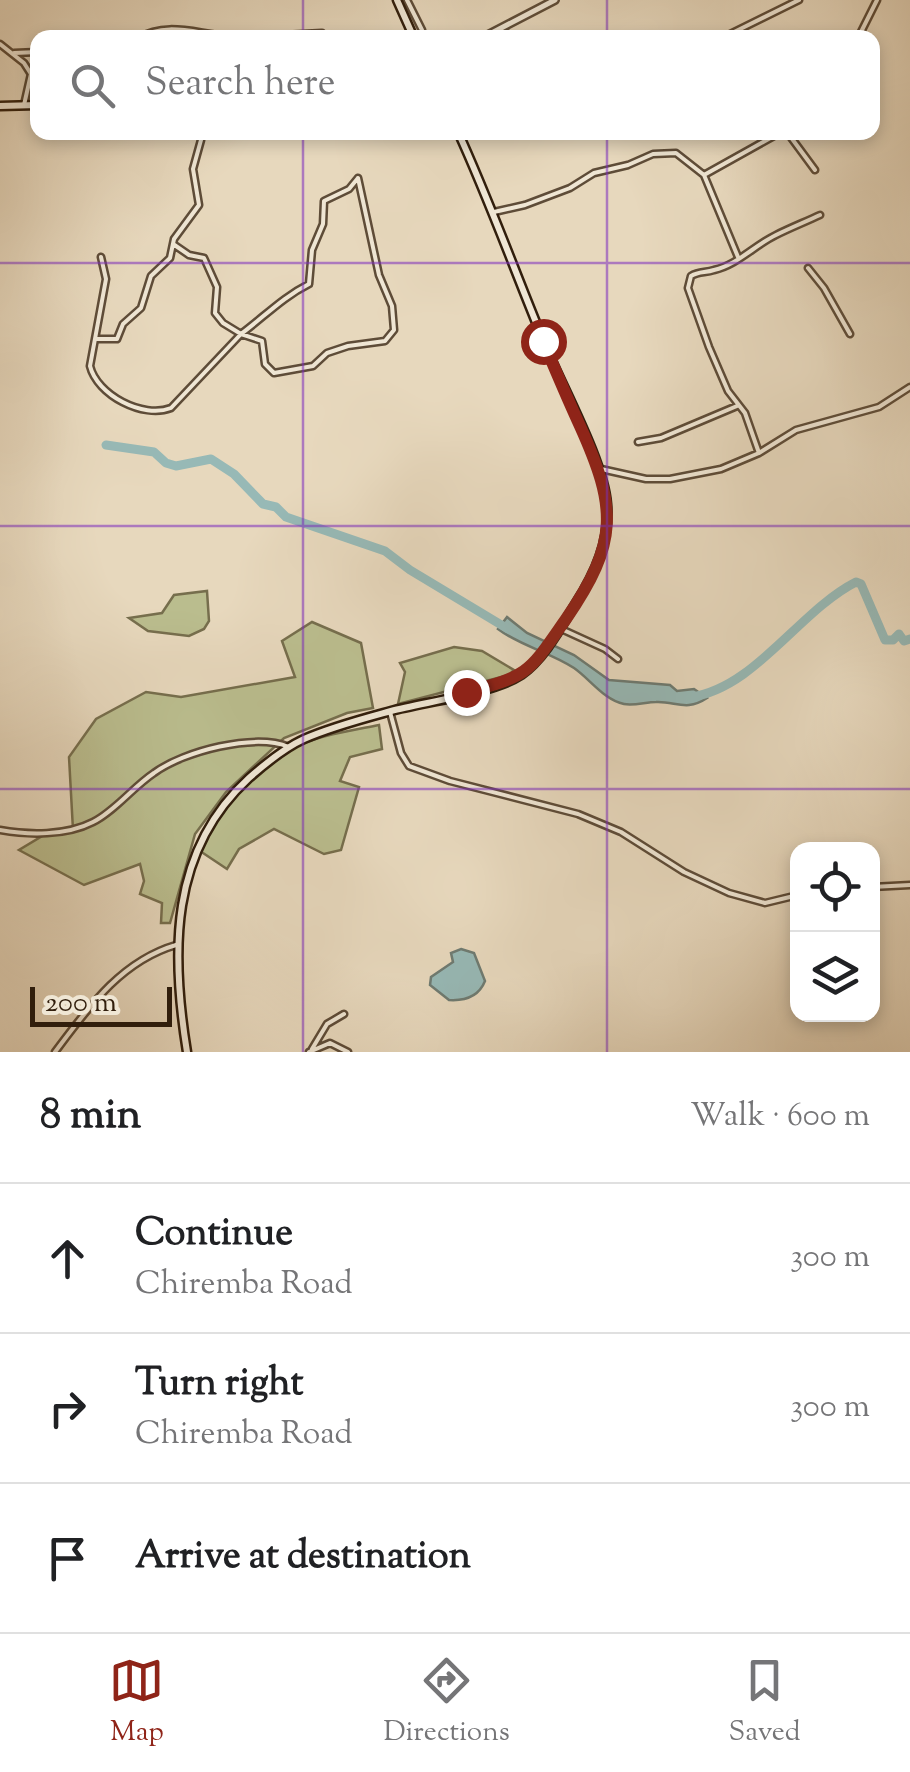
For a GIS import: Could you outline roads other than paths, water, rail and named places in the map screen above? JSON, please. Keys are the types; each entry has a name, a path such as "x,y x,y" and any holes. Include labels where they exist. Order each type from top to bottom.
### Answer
{"main road":[{"path":"396,0 412,30"},
{"path":"0,106 30,105"},
{"path":"187,1052 177,986 176,946 190,865 206,830 241,786 289,747 322,732 512,680 549,644 589,582 604,547 608,504 599,469 462,140"}],"street":[{"path":"408,0 422,30"},
{"path":"498,29 555,0"},
{"path":"738,30 799,0"},
{"path":"862,30 876,0"},
{"path":"152,30 188,30"},
{"path":"0,44 14,53 30,74 24,105"},
{"path":"14,53 30,52"},
{"path":"96,339 117,339 123,324 141,308 151,276 170,258 173,244 199,205 193,169 200,140"},
{"path":"704,175 769,140"},
{"path":"790,140 814,170"},
{"path":"494,212 570,188 594,172 628,165 652,154 676,154 704,175 738,257"},
{"path":"102,257 106,279 90,366 92,374 112,398 163,412 172,408 241,334 276,302 309,284 312,250 323,224 324,201 349,189 358,178 379,275 392,306 394,330 385,341 348,346 327,353 313,366 274,373 265,364 262,341 241,334 223,323 216,313 216,287 204,258 190,255 173,244"},
{"path":"759,452 745,413 719,373 688,288 690,276 748,255 773,236 820,214"},
{"path":"808,268 850,334"},
{"path":"599,469 670,479 721,469 796,430 879,407 910,388"},
{"path":"638,442 662,438 738,406"},
{"path":"559,628 618,658"},
{"path":"390,712 409,766 578,814 621,832 684,872 729,893 765,903 790,897"},
{"path":"0,830 28,835 93,822 156,771 189,755 241,744 278,743 289,747"},
{"path":"880,887 910,885"},
{"path":"55,1052 114,980 140,962 176,946"},
{"path":"310,1050 326,1024 344,1014"},
{"path":"310,1050 330,1043 348,1052"}],"water":[{"path":"507,617 527,633 574,655 609,680 670,685 677,691 694,689 707,698 687,705 617,702 574,668 498,629"},
{"path":"461,949 474,953 485,981 471,996 449,1000 430,985 431,977 453,962 451,953"}],"waterway":[{"path":"106,445 154,452 176,466 211,459 234,474 263,504 276,507 286,517 385,551 508,629"},
{"path":"691,697 736,679 815,611 856,582 861,584 885,640 893,640 899,634 904,641 910,639"}]}
